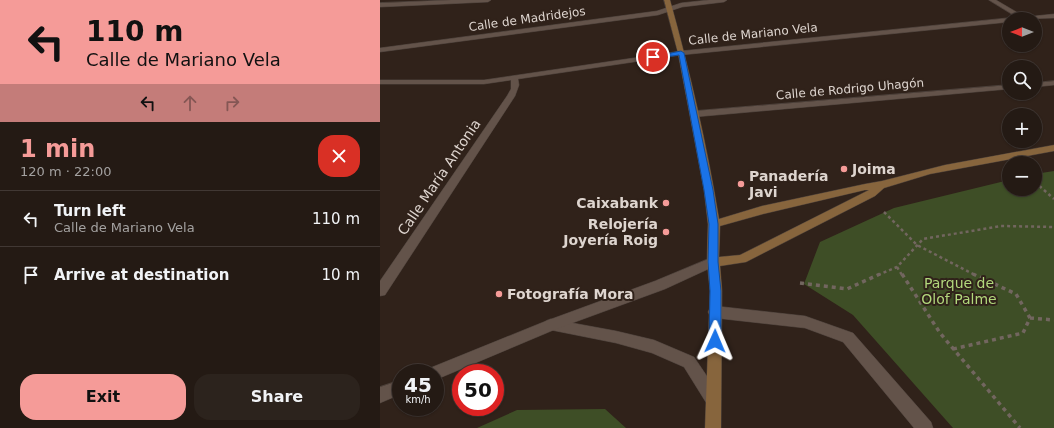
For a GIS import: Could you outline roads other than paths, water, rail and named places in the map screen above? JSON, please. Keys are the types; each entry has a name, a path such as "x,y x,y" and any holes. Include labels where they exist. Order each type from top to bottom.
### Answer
{"main road":[{"path":"667,0 681,53 694,114 714,224 713,262 716,291 713,428"},
{"path":"714,224 762,210 865,187 880,186 920,174 978,160 1054,148"},
{"path":"713,262 742,259 871,194 880,186"}],"street":[{"path":"380,5 488,0"},
{"name":"Calle de Madridejos","path":"380,50 645,15 658,13 681,5 724,0"},
{"path":"992,0 1012,12"},
{"path":"1042,17 1054,16"},
{"name":"Calle de Mariano Vela","path":"380,82 484,82 681,53 1002,21"},
{"name":"Calle María Antonia","path":"380,291 505,105 515,87 516,82 514,78"},
{"path":"1042,84 1054,83"},
{"name":"Calle de Rodrigo Uhagón","path":"694,114 1002,88"},
{"path":"444,369 551,326 660,285 713,262"},
{"path":"715,312 805,322 848,337 925,428"},
{"path":"551,326 616,336 654,347 689,362 713,399"},
{"path":"380,395 392,390"}],"place":[{"name":"Joima","path":"844,169"},
{"name":"Panadería Javi","path":"741,184"},
{"name":"Caixabank","path":"666,203"},
{"name":"Relojería Joyería Roig","path":"666,232"},
{"name":"Fotografía Mora","path":"499,294"}],"park label":[{"name":"Parque de Olof Palme","path":"959,292"}]}
